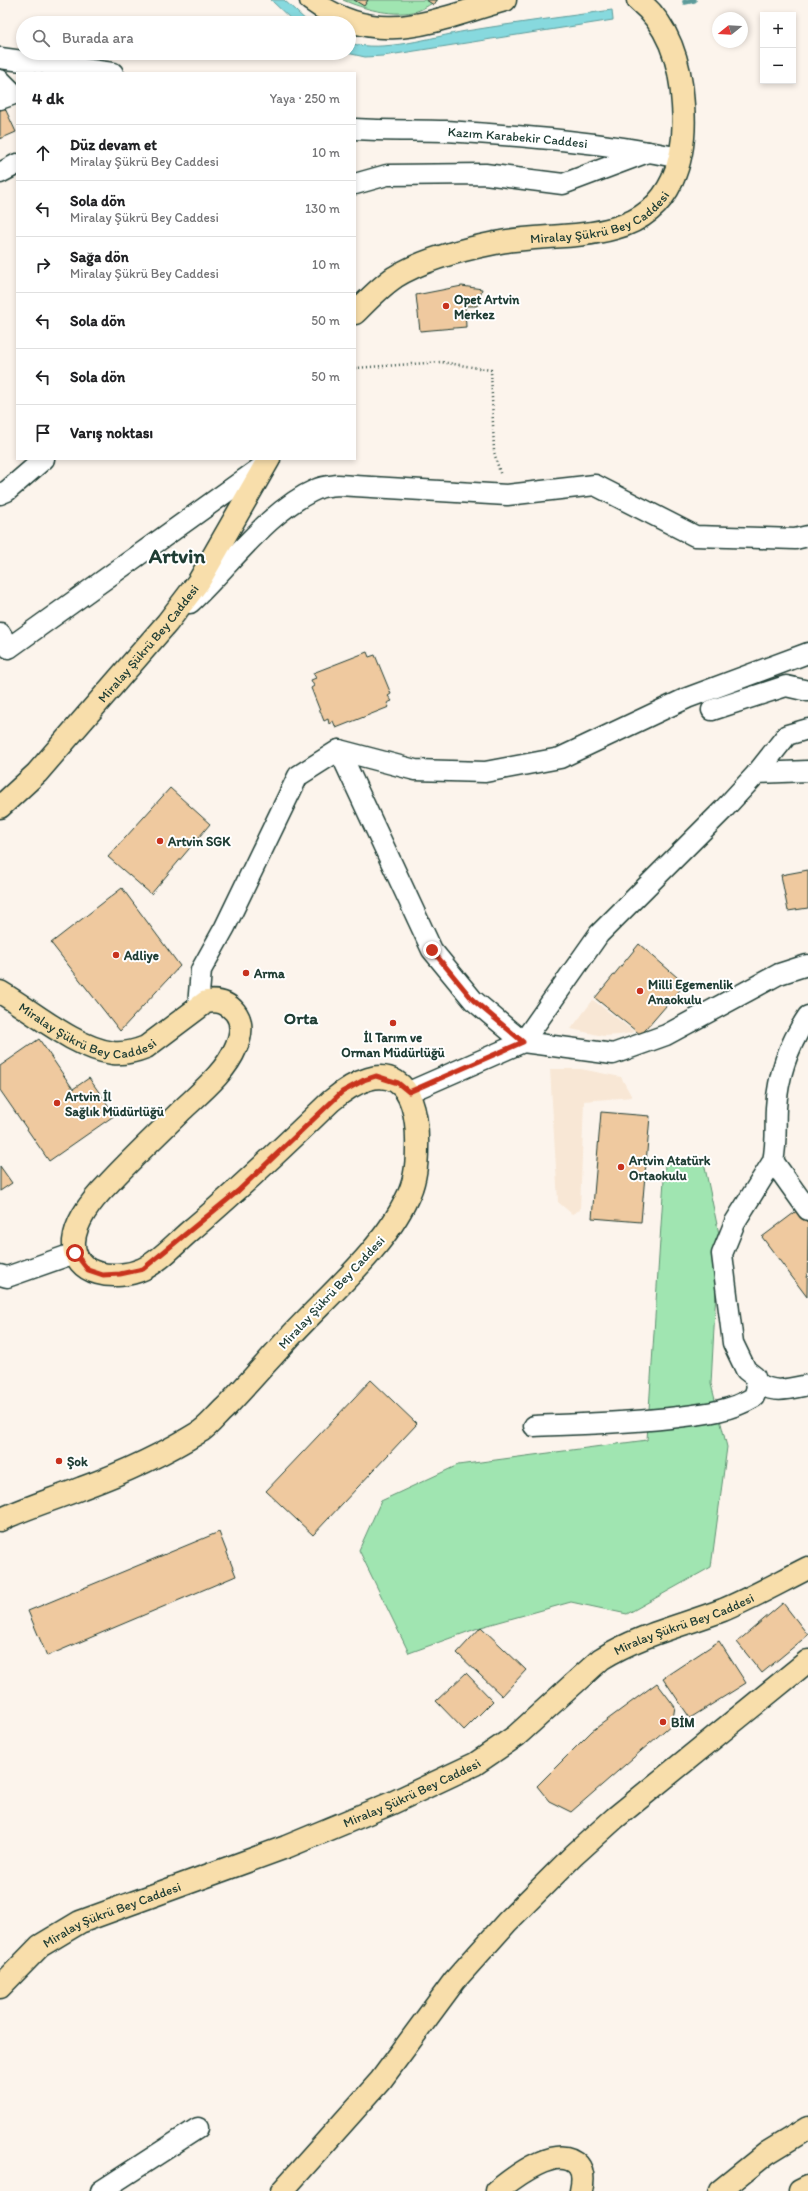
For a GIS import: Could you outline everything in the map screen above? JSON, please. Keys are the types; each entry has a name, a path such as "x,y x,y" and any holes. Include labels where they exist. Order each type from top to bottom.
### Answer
{"main road":[{"path":"311,0 329,13 336,16"},
{"path":"356,23 363,25 399,28 505,0"},
{"name":"Miralay Şükrü Bey Caddesi","path":"356,312 381,287 397,276 439,258 496,242 602,231 616,228 647,213 660,201 671,185 680,158 684,115 679,70 664,31 649,2"},
{"name":"Miralay Şükrü Bey Caddesi","path":"0,807 42,768 167,623 199,581 268,461"},
{"name":"Miralay Şükrü Bey Caddesi","path":"0,992 89,1047 114,1053 136,1051 146,1047 198,1006 206,1002 216,1000 228,1004 236,1013 240,1024 240,1035 236,1048 209,1084 100,1192 79,1225 74,1239 75,1253"},
{"path":"75,1253 88,1270 103,1275 120,1274 143,1269 238,1191 342,1092 359,1082 376,1076 398,1083 409,1092"},
{"name":"Miralay Şükrü Bey Caddesi","path":"0,1520 114,1476 170,1449 203,1430 254,1378 381,1239 408,1197 415,1175 418,1135 416,1113 409,1092"},
{"name":"Miralay Şükrü Bey Caddesi","path":"0,1987 40,1946 80,1922 286,1847 392,1803 468,1768 516,1736 596,1664 612,1652 650,1634 723,1610 808,1568"},
{"path":"282,2191 381,2080 455,1980 507,1922 574,1855 615,1818 808,1661"},
{"path":"720,2191 768,2153 808,2128"},
{"path":"497,2191 530,2168 558,2157 574,2160 581,2169 583,2178 581,2191"},
{"path":"800,2191 808,2187"}],"street":[{"path":"0,58 105,72"},
{"path":"0,80 10,98"},
{"name":"Kazım Karabekir Caddesi","path":"356,129 445,131 511,136 650,152 680,158"},
{"path":"356,184 388,175 485,174 563,184 650,152"},
{"path":"0,173 16,165"},
{"path":"0,494 7,491 43,460"},
{"path":"0,633 9,648 268,461"},
{"path":"167,623 210,584 275,515 292,502 318,488 338,485 507,495 595,485 695,536 795,539 808,536"},
{"path":"198,1006 201,970 225,926 298,776 339,750 415,770 485,772 560,758 687,698 808,653"},
{"path":"712,710 786,686 808,690"},
{"path":"409,1092 523,1042 599,934 723,810 757,773 787,735 808,729"},
{"path":"339,750 432,950 473,1000 523,1042 613,1054 666,1035 779,974 795,968 806,965 808,966"},
{"path":"757,773 808,771"},
{"path":"534,1426 646,1421 713,1413 746,1402 754,1397 757,1383 755,1377 746,1370 733,1343 722,1254 735,1222 773,1161 775,1150 776,1107 780,1074 796,1034 808,1016"},
{"path":"773,1161 808,1210"},
{"path":"0,1276 8,1277 75,1253"},
{"path":"757,1383 772,1391 783,1391 808,1385"},
{"path":"101,2191 198,2128"}],"path":[{"path":"356,368 440,362 491,370 494,452 507,495"}],"shaded area":[{"path":"593,1000 635,1032 603,1036 571,1029"},
{"path":"550,1069 581,1069 621,1077 632,1097 584,1101 580,1210 572,1214 558,1202"}],"green space":[{"path":"343,0 438,0 416,11 395,13 368,9"},
{"path":"704,1163 719,1234 711,1384 727,1447 711,1567 627,1614 571,1602 481,1627 409,1653 359,1550 381,1501 458,1465 647,1440 665,1164"}],"water":[{"path":"271,0 284,0 301,16 288,16"},
{"path":"612,10 613,20 383,56 365,57 356,55 356,44 377,46 408,43 466,31"}],"building":[{"path":"354,0 368,0 364,6"},
{"path":"426,0 437,0 434,5"},
{"path":"2,102 16,132 0,139 0,103"},
{"path":"462,286 482,289 477,306 465,306 466,327 420,331 416,295"},
{"path":"367,652 369,657 375,655 391,694 388,696 392,701 387,703 389,707 336,728 333,721 329,724 328,719 324,721 311,688 314,686 311,680 316,678 313,673"},
{"name":"Artvin SGK","path":"170,788 210,824 151,894 108,857"},
{"path":"808,870 808,908 788,911 781,875"},
{"name":"Adliye","path":"122,888 180,966 120,1031 51,943"},
{"name":"Milli Egemenlik Anaokulu","path":"639,944 685,984 641,1035 595,998"},
{"name":"Artvin İl Sağlık Müdürlüğü","path":"39,1039 73,1089 89,1078 115,1115 49,1161 0,1090 0,1066"},
{"name":"Artvin Atatürk Ortaokulu","path":"601,1112 650,1116 641,1222 592,1218"},
{"path":"0,1166 12,1183 0,1191"},
{"path":"798,1210 808,1223 807,1297 762,1237"},
{"path":"371,1380 417,1424 313,1535 266,1491"},
{"path":"219,1532 236,1576 47,1656 28,1611"},
{"path":"783,1603 808,1635 762,1673 737,1642"},
{"path":"481,1627 526,1670 502,1696 457,1653"},
{"path":"719,1641 746,1683 690,1718 663,1678"},
{"path":"466,1673 493,1701 464,1730 436,1701"},
{"path":"657,1683 675,1707 672,1724 571,1812 549,1801 537,1786 592,1731"}],"waterway":[{"path":"685,2 694,0"}],"place":[{"name":"Opet Artvin Merkez","path":"446,306"},
{"name":"Artvin SGK","path":"160,841"},
{"name":"Adliye","path":"116,955"},
{"name":"Arma","path":"246,973"},
{"name":"Milli Egemenlik Anaokulu","path":"640,991"},
{"name":"İl Tarım ve Orman Müdürlüğü","path":"393,1023"},
{"name":"Artvin İl Sağlık Müdürlüğü","path":"57,1103"},
{"name":"Artvin Atatürk Ortaokulu","path":"621,1167"},
{"name":"Şok","path":"59,1461"},
{"name":"BİM","path":"663,1722"}],"district":[{"name":"Artvin","path":"177,556"},
{"name":"Orta","path":"301,1018"}],"route":[{"path":"75,1253 80,1263 88,1270 103,1275 132,1273 143,1269 156,1260 238,1191 331,1101 354,1084 376,1076 387,1078 398,1083 409,1092 523,1042 473,1000 432,950"}]}
